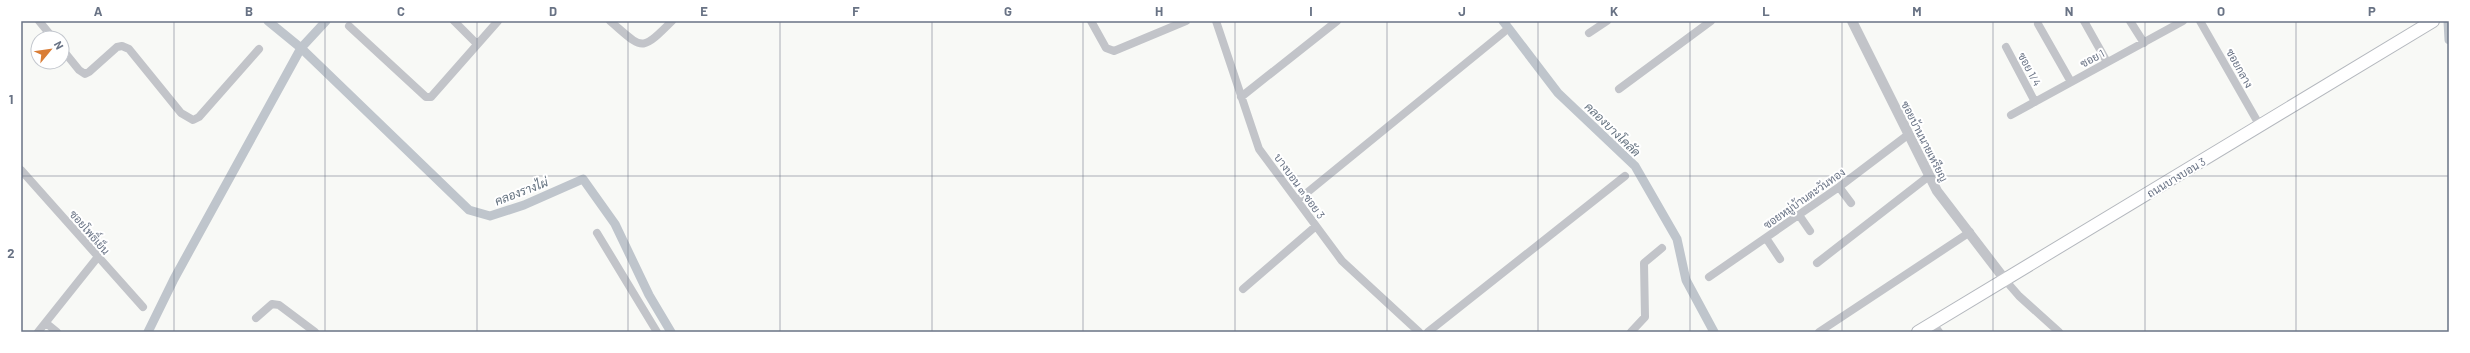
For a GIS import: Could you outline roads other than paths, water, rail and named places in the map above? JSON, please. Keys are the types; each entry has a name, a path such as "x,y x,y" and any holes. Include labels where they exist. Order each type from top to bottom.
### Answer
{"main road":[{"name":"ถนนบางบอน 3","path":"1918,332 1936,328 2006,281 2433,21"}],"street":[{"path":"39,21 46,30"},
{"path":"454,21 477,44"},
{"path":"349,26 426,97 436,94 498,21"},
{"path":"610,21 637,44 645,45 652,41 672,21"},
{"path":"1091,21 1106,48 1114,51 1186,21"},
{"name":"บางบอน ๓ ซอย 3","path":"1216,21 1256,143 1342,261 1419,332"},
{"path":"1241,97 1337,21"},
{"path":"1589,33 1607,21"},
{"path":"1619,89 1711,21"},
{"name":"ซอยบ้านนายเหรียญ","path":"1852,21 1929,176 1950,208 1970,232 2006,281"},
{"path":"2084,21 2107,62"},
{"path":"2130,21 2144,44"},
{"name":"ซอย 1","path":"2011,115 2107,62 2144,44 2183,21"},
{"name":"ซอยกลาง","path":"2200,21 2260,126"},
{"path":"2038,24 2071,82"},
{"path":"1298,200 1504,32"},
{"path":"70,59 79,70 85,74 117,47 122,46 129,49 181,113 193,120 199,117 259,49"},
{"name":"ซอย 1/4","path":"2006,47 2035,102"},
{"name":"ซอยหมู่บ้านตะวันทอง","path":"1709,278 1839,187 1908,134"},
{"name":"ซอยโพธิ์เย็น","path":"21,170 97,258 143,307"},
{"path":"1428,332 1625,176"},
{"path":"1817,263 1929,176"},
{"path":"1839,187 1851,203"},
{"path":"1799,215 1810,231"},
{"path":"1243,288 1316,226"},
{"path":"1819,332 1829,329 1970,232"},
{"path":"596,234 656,332"},
{"path":"1766,238 1780,258"},
{"path":"1631,332 1641,324 1645,317 1644,263 1662,248"},
{"path":"38,332 97,258"},
{"path":"2006,281 2059,332"},
{"path":"256,318 272,304 279,305 315,332"},
{"path":"46,323 57,332"}],"waterway":[{"name":"คลองรางไผ่","path":"268,21 301,48 469,210 490,216 524,205 583,179 615,224 649,295 671,332"},
{"path":"148,332 174,279 301,48 326,21"},
{"name":"คลองบางโคลัด","path":"1503,21 1558,93 1635,166 1677,239 1686,280 1714,332"},
{"path":"2448,21 2449,40"}]}
